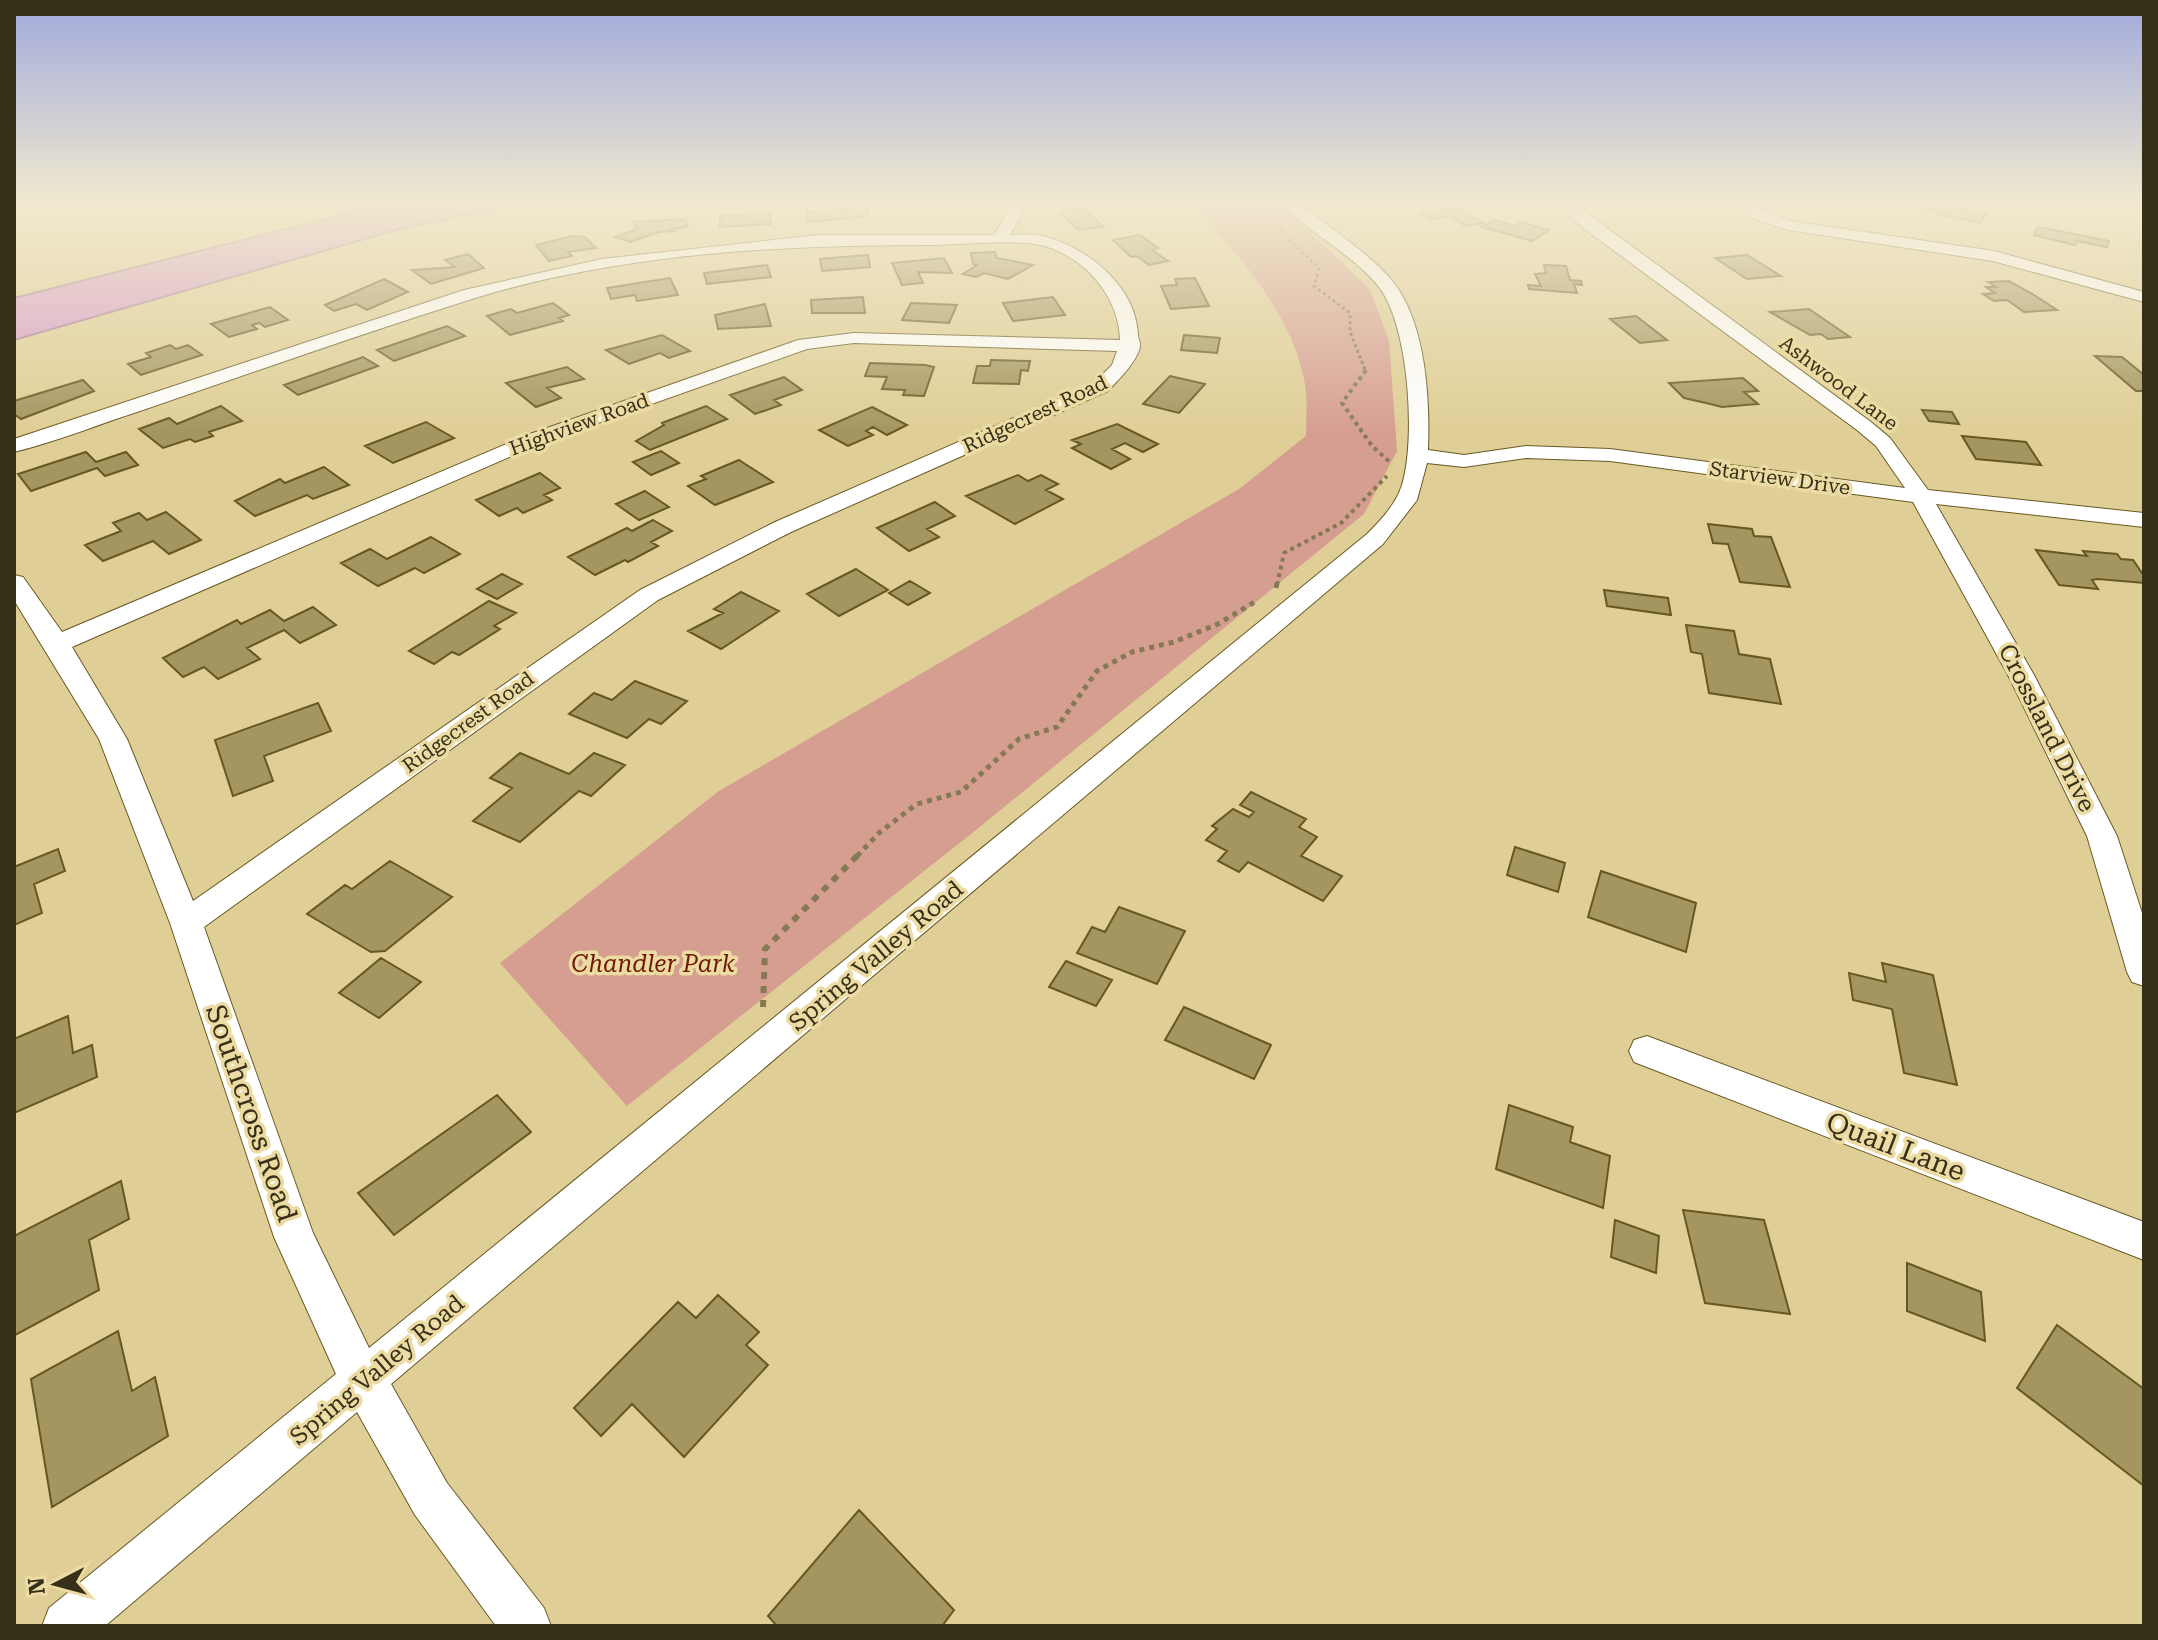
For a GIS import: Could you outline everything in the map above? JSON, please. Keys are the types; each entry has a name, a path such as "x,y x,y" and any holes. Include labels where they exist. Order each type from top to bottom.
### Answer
{"street":[{"path":"14,446 470,294 529,280"},
{"path":"1103,280 1119,300 1131,328 1131,346"},
{"name":"Spring Valley Road","path":"67,1626 1375,539 1405,503 1413,484 1417,455 1413,372 1407,328 1398,300 1381,280"},
{"name":"Ashwood Lane","path":"1663,280 1864,426 1898,458 1919,496"},
{"path":"2080,280 2144,297"},
{"name":"Highview Road","path":"57,644 537,438 804,344 854,338 1131,346"},
{"name":"Ridgecrest Road","path":"186,923 649,595 783,527 1101,387 1125,364 1131,346"},
{"name":"Starview Drive","path":"1417,455 1464,461 1526,452 1610,455 1919,496 2144,520"},
{"name":"Crossland Drive","path":"1919,496 1982,601 2102,836 2144,972"},
{"name":"Southcross Road","path":"14,582 57,644 113,739 186,923 294,1237 362,1382 431,1499 526,1626"},
{"name":"Quail Lane","path":"1647,1051 2144,1241"}],"path":[{"path":"765,1048 765,949 880,832 917,804 961,792 1019,739 1057,727 1097,671 1132,652 1174,642 1218,624 1266,597 1276,587 1284,553 1341,523 1388,474 1393,465 1372,446 1342,403 1366,371 1351,344 1348,329 1350,313 1314,286 1316,280"}],"green space":[{"name":"Chandler Park","path":"1256,280 1360,280 1369,288 1389,340 1397,451 1364,514 976,830 627,1106 500,963 719,791 1239,489 1306,436 1304,379 1297,354"}],"shaded area":[{"path":"87,280 224,280 14,340 14,298"}],"building":[{"path":"383,280 408,292 367,310 356,304 334,311 325,305"},
{"path":"425,280 446,280 431,284"},
{"path":"671,280 678,295 637,301 635,295 611,299 607,288"},
{"path":"706,280 748,280 707,284"},
{"path":"900,280 921,280 923,283 902,285"},
{"path":"1175,280 1196,280 1209,306 1171,309 1161,286 1177,285"},
{"path":"1538,280 1570,280 1581,281 1582,285 1574,284 1577,293 1529,289 1528,285 1541,286"},
{"path":"2009,281 2057,310 2024,312 2007,300 1994,301 1983,294 1995,293 1986,287 1996,287 1988,282"},
{"path":"863,297 865,313 812,313 811,300"},
{"path":"1053,297 1065,315 1013,321 1003,303"},
{"path":"553,303 569,315 559,318 563,321 510,335 487,316 511,309 517,313"},
{"path":"911,303 957,305 949,323 902,320"},
{"path":"765,304 771,326 718,329 715,315"},
{"path":"270,307 288,320 265,327 259,323 252,325 257,329 229,337 211,324"},
{"path":"1809,309 1850,337 1828,339 1821,334 1810,335 1770,312"},
{"path":"1636,316 1667,340 1640,343 1610,319"},
{"path":"447,326 465,336 394,361 377,350"},
{"path":"662,335 690,351 669,358 660,353 629,364 606,350"},
{"path":"1184,335 1220,338 1217,353 1181,350"},
{"path":"170,345 176,349 188,345 202,355 141,375 128,364 151,357 146,353"},
{"path":"2095,356 2122,357 2144,375 2144,391 2136,391"},
{"path":"363,357 378,366 298,395 284,385"},
{"path":"991,360 1030,361 1028,371 1021,370 1019,384 973,383 977,366 990,366"},
{"path":"870,363 934,367 924,396 903,395 905,390 882,389 887,377 865,376"},
{"path":"567,367 584,379 547,388 561,398 536,407 506,383"},
{"path":"1170,376 1205,384 1179,413 1143,404"},
{"path":"784,377 802,390 774,400 781,405 755,414 730,395"},
{"path":"1743,378 1758,391 1744,392 1758,404 1722,407 1684,398 1669,383"},
{"path":"83,380 94,391 21,419 14,414 14,401"},
{"path":"221,406 242,421 209,432 213,436 195,442 190,439 163,448 139,429 169,418 177,424"},
{"path":"706,406 727,419 650,450 636,441 664,425 662,423"},
{"path":"872,407 907,425 887,435 873,427 866,431 873,435 848,446 819,430"},
{"path":"1922,410 1952,412 1959,424 1929,421"},
{"path":"426,422 454,438 393,463 365,446"},
{"path":"1117,424 1158,444 1143,452 1125,443 1112,449 1130,459 1111,469 1072,448 1081,444 1072,440"},
{"path":"1962,436 2026,442 2041,465 1976,459"},
{"path":"661,451 679,463 651,475 633,462"},
{"path":"86,452 96,462 126,452 138,465 105,476 97,468 31,491 18,474"},
{"path":"739,460 773,482 715,505 688,486 706,479 701,476"},
{"path":"324,467 349,485 313,499 307,495 255,516 235,501 280,479 285,483"},
{"path":"540,473 560,488 544,495 552,500 523,513 517,508 499,516 476,500"},
{"path":"1018,475 1028,481 1041,475 1058,484 1046,490 1063,499 1015,524 966,496"},
{"path":"645,491 669,507 639,520 616,504"},
{"path":"935,502 955,516 927,529 939,537 909,551 877,528"},
{"path":"166,512 201,540 169,554 153,541 103,561 85,545 121,531 113,523 139,513 147,520"},
{"path":"653,520 672,531 651,542 658,546 628,562 625,560 595,575 568,557 627,528 632,531"},
{"path":"1708,524 1752,529 1754,536 1771,537 1790,587 1740,582 1728,544 1713,543"},
{"path":"431,537 460,554 424,573 415,568 378,586 341,563 370,549 387,559"},
{"path":"2036,550 2087,556 2083,551 2117,554 2121,559 2133,560 2144,576 2144,583 2098,579 2092,580 2098,589 2059,585"},
{"path":"856,569 888,590 839,616 807,594"},
{"path":"502,574 522,584 497,599 477,589"},
{"path":"910,581 930,593 908,605 889,593"},
{"path":"1604,590 1668,598 1671,615 1607,606"},
{"path":"741,592 779,611 721,649 688,631 723,613 714,609"},
{"path":"489,601 516,613 494,626 500,629 459,655 452,652 434,664 409,651"},
{"path":"313,607 336,625 300,643 284,630 247,648 260,659 218,679 204,667 183,677 163,658 237,620 241,624 270,610 284,621"},
{"path":"1686,625 1734,631 1739,654 1770,659 1781,704 1709,693 1702,654 1691,652"},
{"path":"635,681 687,701 661,724 649,719 627,738 569,714 594,693 612,700"},
{"path":"318,703 331,731 264,756 273,781 233,796 215,740"},
{"path":"520,753 569,774 594,753 625,765 591,796 579,791 520,842 473,821 512,788 490,778"},
{"path":"1251,792 1306,819 1299,827 1317,837 1301,856 1342,876 1323,901 1248,862 1239,872 1218,861 1227,851 1206,840 1217,829 1212,826 1233,809 1249,817 1254,812 1240,805"},
{"path":"1515,847 1565,863 1558,892 1507,875"},
{"path":"58,849 65,871 34,884 42,913 14,925 14,867"},
{"path":"390,861 452,897 385,951 371,952 307,914 345,885 352,889"},
{"path":"1601,871 1696,903 1686,952 1588,917"},
{"path":"1119,907 1185,931 1157,984 1077,953 1092,927 1105,932"},
{"path":"381,958 421,982 379,1018 339,993"},
{"path":"1066,961 1112,980 1096,1006 1049,987"},
{"path":"1882,963 1933,975 1957,1085 1904,1073 1892,1009 1853,1000 1849,973 1886,982"},
{"path":"1184,1007 1271,1045 1254,1079 1165,1040"},
{"path":"68,1016 73,1053 92,1045 97,1077 14,1113 14,1039"},
{"path":"497,1095 531,1132 394,1235 358,1193"},
{"path":"1509,1105 1573,1127 1570,1142 1610,1156 1603,1208 1496,1169"},
{"path":"121,1181 129,1219 89,1240 99,1290 15,1335 14,1236"},
{"path":"1683,1210 1764,1220 1790,1314 1705,1303"},
{"path":"1615,1220 1659,1236 1656,1273 1611,1257"},
{"path":"1907,1263 1981,1292 1985,1341 1907,1311"},
{"path":"718,1295 759,1332 746,1345 768,1365 684,1457 632,1404 601,1436 574,1408 678,1302 696,1318"},
{"path":"2057,1325 2144,1389 2144,1486 2017,1388"},
{"path":"118,1331 132,1391 155,1377 168,1436 52,1507 31,1379"},
{"path":"859,1510 954,1610 942,1626 777,1626 768,1616"}]}
